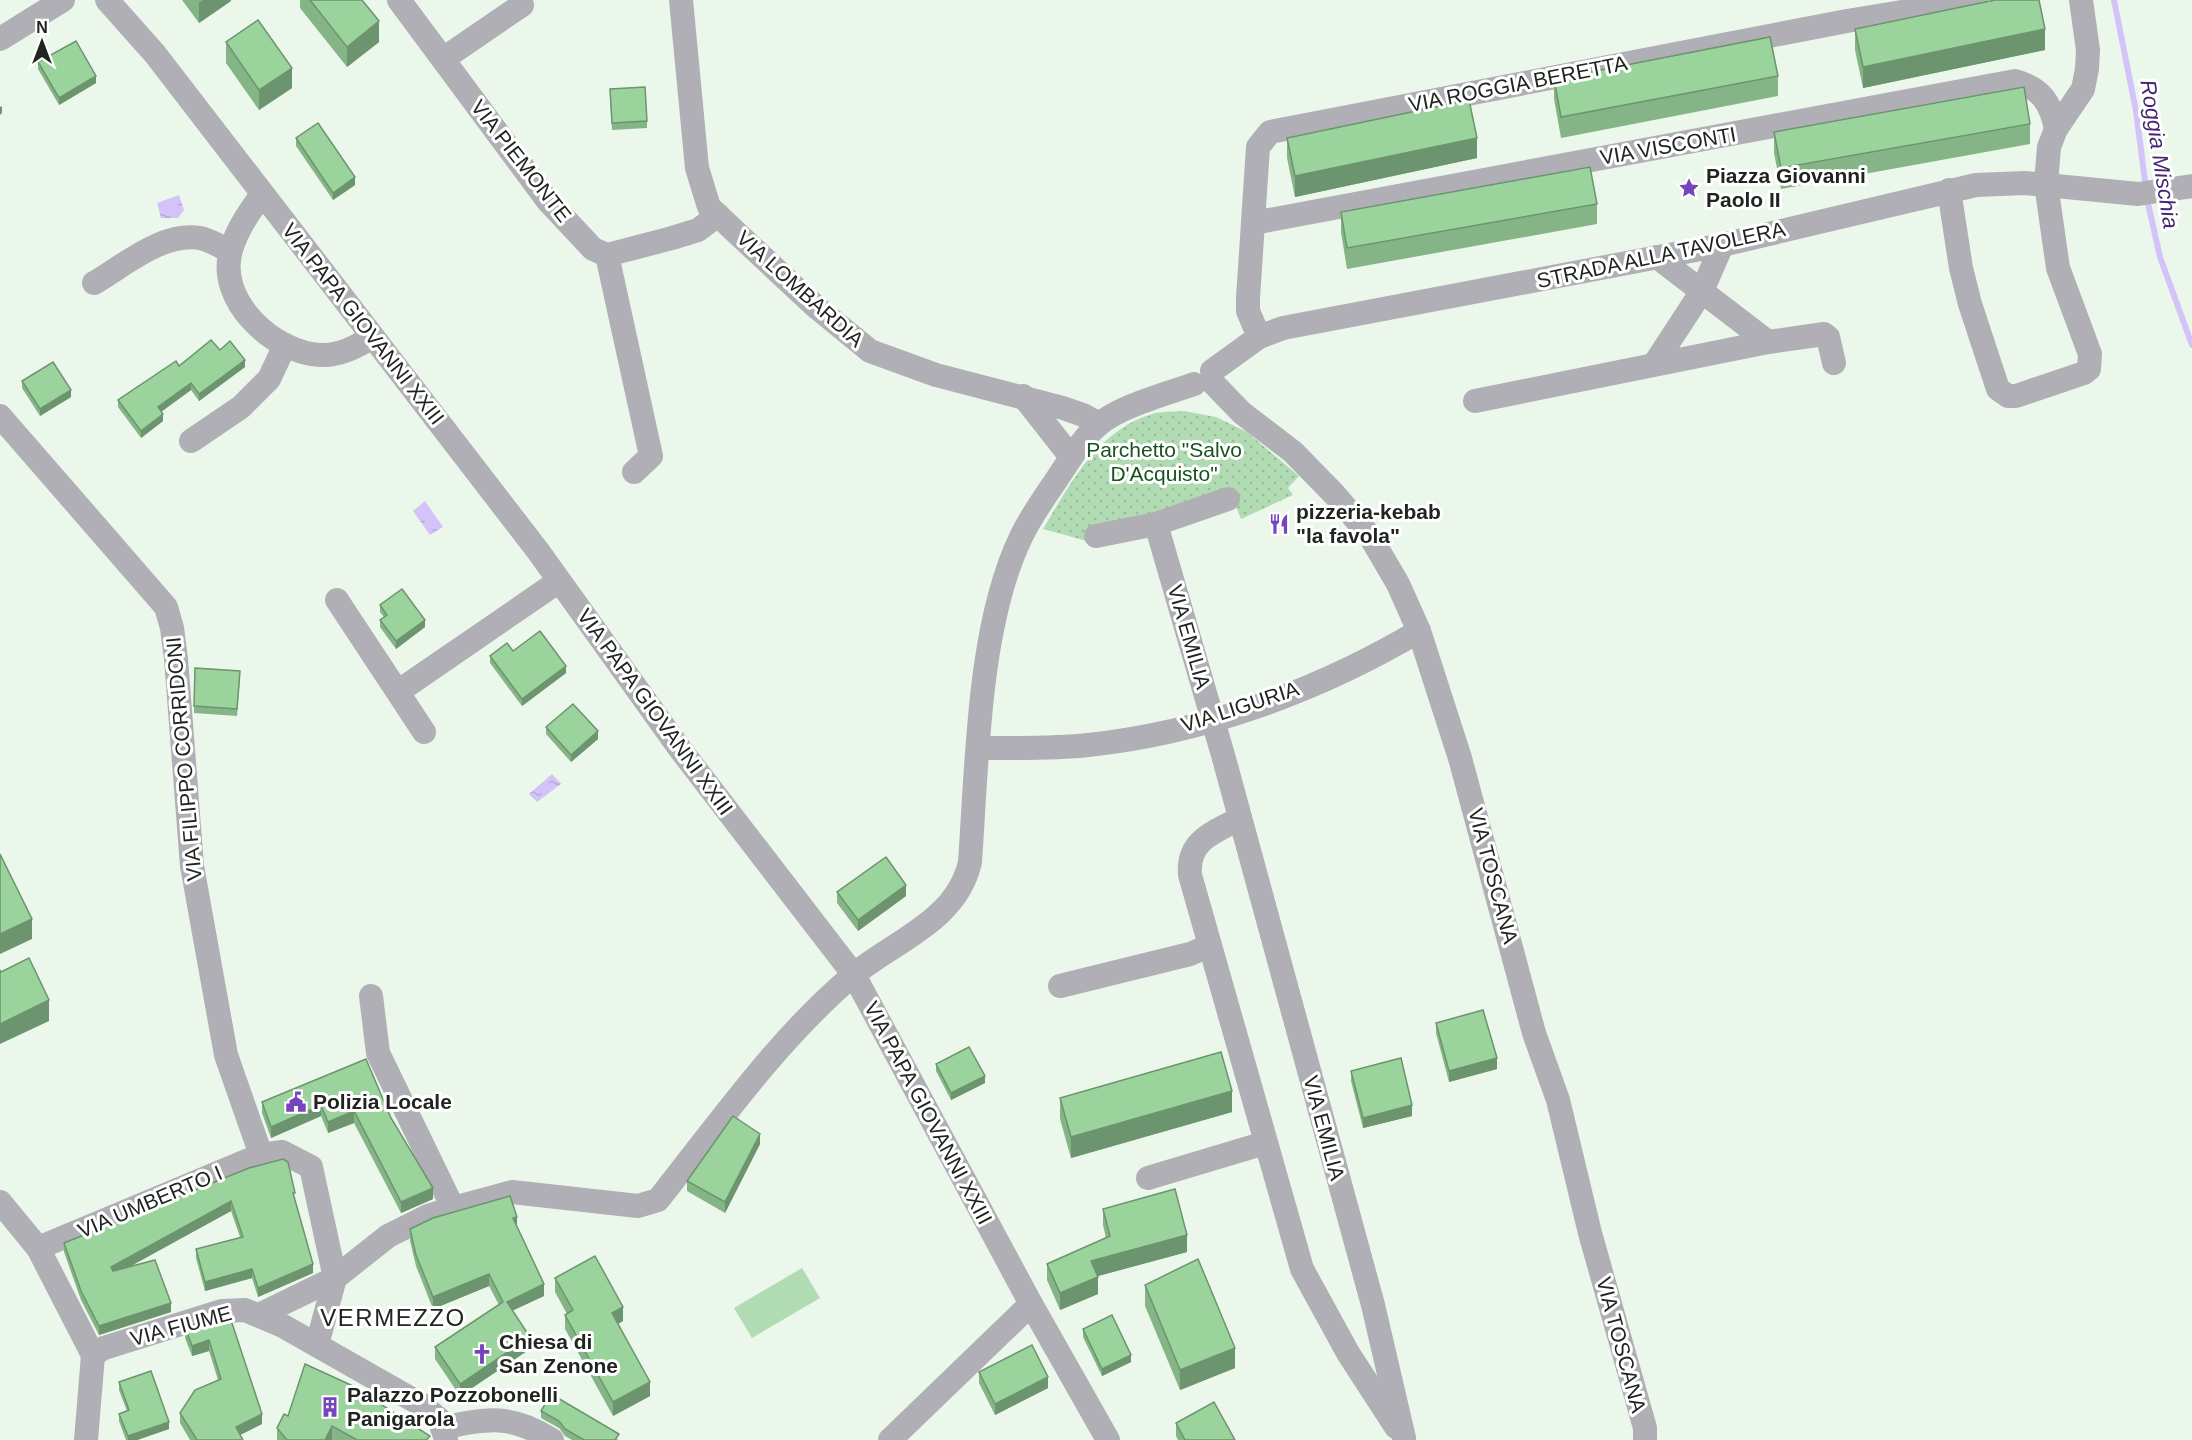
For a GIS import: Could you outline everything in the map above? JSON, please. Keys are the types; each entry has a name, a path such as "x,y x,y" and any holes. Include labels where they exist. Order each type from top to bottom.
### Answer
{"street":[{"path":"0,39 63,0"},
{"name":"VIA PAPA GIOVANNI XXIII","path":"107,0 155,54 373,338 559,581 680,749 854,975 1031,1304 1108,1440"},
{"name":"VIA PIEMONTE","path":"399,0 548,201 593,249 607,255"},
{"name":"VIA LOMBARDIA","path":"681,0 697,168 709,207 815,306 870,351 936,375 1023,396 1083,415 1099,424"},
{"name":"VIA ROGGIA BERETTA","path":"1259,337 1248,311 1248,298 1258,147 1270,132 1847,21 1976,0"},
{"path":"1949,190 1961,268 1970,304 1998,389 2008,396 2016,396 2084,373 2091,363 2090,354 2058,268 2046,184 2049,147 2056,129 2083,89 2087,69 2088,50 2080,0"},
{"path":"443,59 522,5"},
{"name":"VIA VISCONTI","path":"1253,223 2015,81 2040,91 2048,102 2056,129"},
{"name":"STRADA ALLA TAVOLERA","path":"453,1208 512,1192 638,1206 658,1200 739,1094 798,1028 854,975 945,911 966,881 970,862 978,748 988,663 1008,567 1021,536 1071,458 1099,424 1125,410 1206,379 1259,337 1283,328 1722,245 1949,190 2005,183 2046,184 2138,194 2192,186"},
{"path":"262,194 246,217 230,251 230,274 236,297 248,317 265,334 285,345 313,354 336,354 373,338"},
{"path":"634,472 651,456 607,255 698,230 718,215"},
{"path":"94,283 168,240 184,237 203,238 230,251"},
{"path":"1655,363 1702,291 1722,245"},
{"path":"1657,257 1768,342"},
{"path":"1475,401 1655,363 1824,334 1828,337 1834,363"},
{"path":"191,441 241,407 269,379 285,345"},
{"name":"VIA TOSCANA","path":"1206,379 1242,413 1293,452 1335,495 1370,536 1398,584 1419,631 1460,758 1534,1033 1558,1100 1590,1233 1645,1428 1645,1440"},
{"path":"1023,396 1071,458"},
{"name":"VIA FILIPPO CORRIDONI","path":"6,424 166,608 172,628 176,659 192,866 213,987 226,1055 261,1155"},
{"path":"1096,536 1156,524 1228,499"},
{"name":"VIA EMILIA","path":"1156,524 1213,721 1373,1305 1404,1439"},
{"path":"399,691 559,581"},
{"path":"338,600 424,732"},
{"name":"VIA LIGURIA","path":"978,748 1089,745 1213,721 1305,687 1419,631"},
{"name":"VIA EMILIA","path":"1239,819 1203,840 1192,852 1189,861 1209,945 1302,1269 1348,1353 1404,1439"},
{"path":"1060,986 1190,954 1209,945"},
{"path":"371,996 378,1053 453,1208"},
{"path":"1148,1178 1265,1143"},
{"path":"261,1155 282,1152 311,1167 335,1278 317,1345"},
{"name":"VIA UMBERTO I","path":"38,1248 261,1155"},
{"path":"0,1202 38,1248 93,1355 86,1440"},
{"name":"VIA FIUME","path":"93,1355 104,1348 222,1311 245,1310 261,1314 335,1278 388,1236 428,1216 453,1208"},
{"path":"890,1440 1031,1304"},
{"path":"261,1314 423,1405 435,1413 444,1434 496,1419 518,1422 552,1440"}],"green space":[{"name":"Parchetto \"Salvo D'Acquisto\"","path":"1184,411 1216,417 1247,432 1299,476 1288,488 1293,495 1241,519 1231,494 1094,543 1043,529 1087,461 1116,432 1152,414"},
{"path":"802,1268 820,1298 752,1338 734,1308"}],"water":[{"path":"179,195 184,210 178,218 161,218 157,203"},
{"path":"425,501 443,527 430,535 413,511"},
{"path":"552,774 561,784 537,802 529,794"}],"building":[{"path":"310,0 362,0 379,21 347,47"},
{"path":"1995,0 2039,0 2045,29 1863,67 1855,29"},
{"path":"258,20 292,68 259,90 226,42"},
{"path":"1770,37 1778,76 1561,117 1554,79"},
{"path":"76,41 96,76 59,98 38,62"},
{"path":"645,87 647,121 612,123 610,89"},
{"path":"2024,87 2030,124 1781,168 1774,132"},
{"path":"1469,100 1477,138 1295,176 1287,138"},
{"path":"318,123 355,177 333,193 296,138"},
{"path":"1590,167 1597,204 1347,248 1341,212"},
{"path":"211,340 220,350 230,341 245,360 199,394 191,383 158,407 163,414 141,431 118,400 176,361 179,366"},
{"path":"53,362 71,390 40,409 22,381"},
{"path":"402,589 425,620 396,641 380,620 387,615 380,605"},
{"path":"540,631 566,666 522,699 490,656 507,643 513,651"},
{"path":"195,668 240,671 237,709 194,706"},
{"path":"573,704 598,731 571,755 546,727"},
{"path":"0,854 32,919 0,934"},
{"path":"886,857 906,885 858,920 837,892"},
{"path":"29,958 49,1000 0,1024 0,970 1,972"},
{"path":"1483,1010 1497,1058 1449,1071 1436,1023"},
{"path":"969,1047 985,1076 951,1093 936,1064"},
{"path":"1221,1052 1232,1091 1071,1137 1060,1098"},
{"path":"1401,1058 1412,1105 1363,1118 1351,1071"},
{"path":"366,1059 391,1118 433,1188 401,1202 354,1111 328,1122 321,1105 271,1127 262,1102"},
{"path":"733,1116 760,1134 725,1202 687,1181"},
{"path":"283,1159 288,1162 295,1193 293,1193 313,1264 258,1288 252,1269 205,1282 196,1249 243,1237 231,1201 111,1267 113,1271 155,1260 171,1303 99,1326 81,1291 64,1243 249,1168"},
{"path":"1175,1189 1187,1235 1091,1261 1098,1277 1060,1293 1047,1264 1110,1236 1103,1209"},
{"path":"510,1196 517,1217 513,1218 544,1284 507,1302 530,1337 460,1384 435,1347 503,1302 489,1274 433,1297 416,1255 410,1229 433,1218"},
{"path":"595,1256 623,1307 612,1313 650,1382 613,1402 565,1315 573,1310 555,1278"},
{"path":"1198,1259 1235,1348 1180,1370 1145,1285"},
{"path":"229,1314 262,1414 236,1427 243,1440 197,1440 180,1413 195,1390 221,1379 209,1340 192,1346 185,1327"},
{"path":"1112,1315 1131,1355 1102,1369 1083,1329"},
{"path":"1032,1345 1048,1377 995,1404 979,1372"},
{"path":"305,1364 353,1386 430,1436 426,1440 357,1440 332,1426 325,1440 287,1440 277,1428 284,1414 288,1416"},
{"path":"151,1371 169,1422 128,1436 119,1414 129,1410 119,1382"},
{"path":"551,1394 619,1434 615,1440 584,1440 565,1429 559,1421 541,1411"},
{"path":"1214,1402 1235,1440 1185,1440 1176,1423"}],"waterway":[{"name":"Roggia Mischia","path":"2114,0 2136,111 2146,189"},
{"name":"Roggia Mischia","path":"2147,199 2160,257 2192,345"}],"place":[{"name":"Piazza Giovanni Paolo II","path":"1689,188"},
{"name":"pizzeria-kebab \"la favola\"","path":"1279,524"},
{"name":"Polizia Locale","path":"296,1102"},
{"name":"Chiesa di San Zenone","path":"482,1354"},
{"name":"Palazzo Pozzobonelli Panigarola","path":"330,1407"}],"district":[{"name":"VERMEZZO","path":"393,1318"}]}
